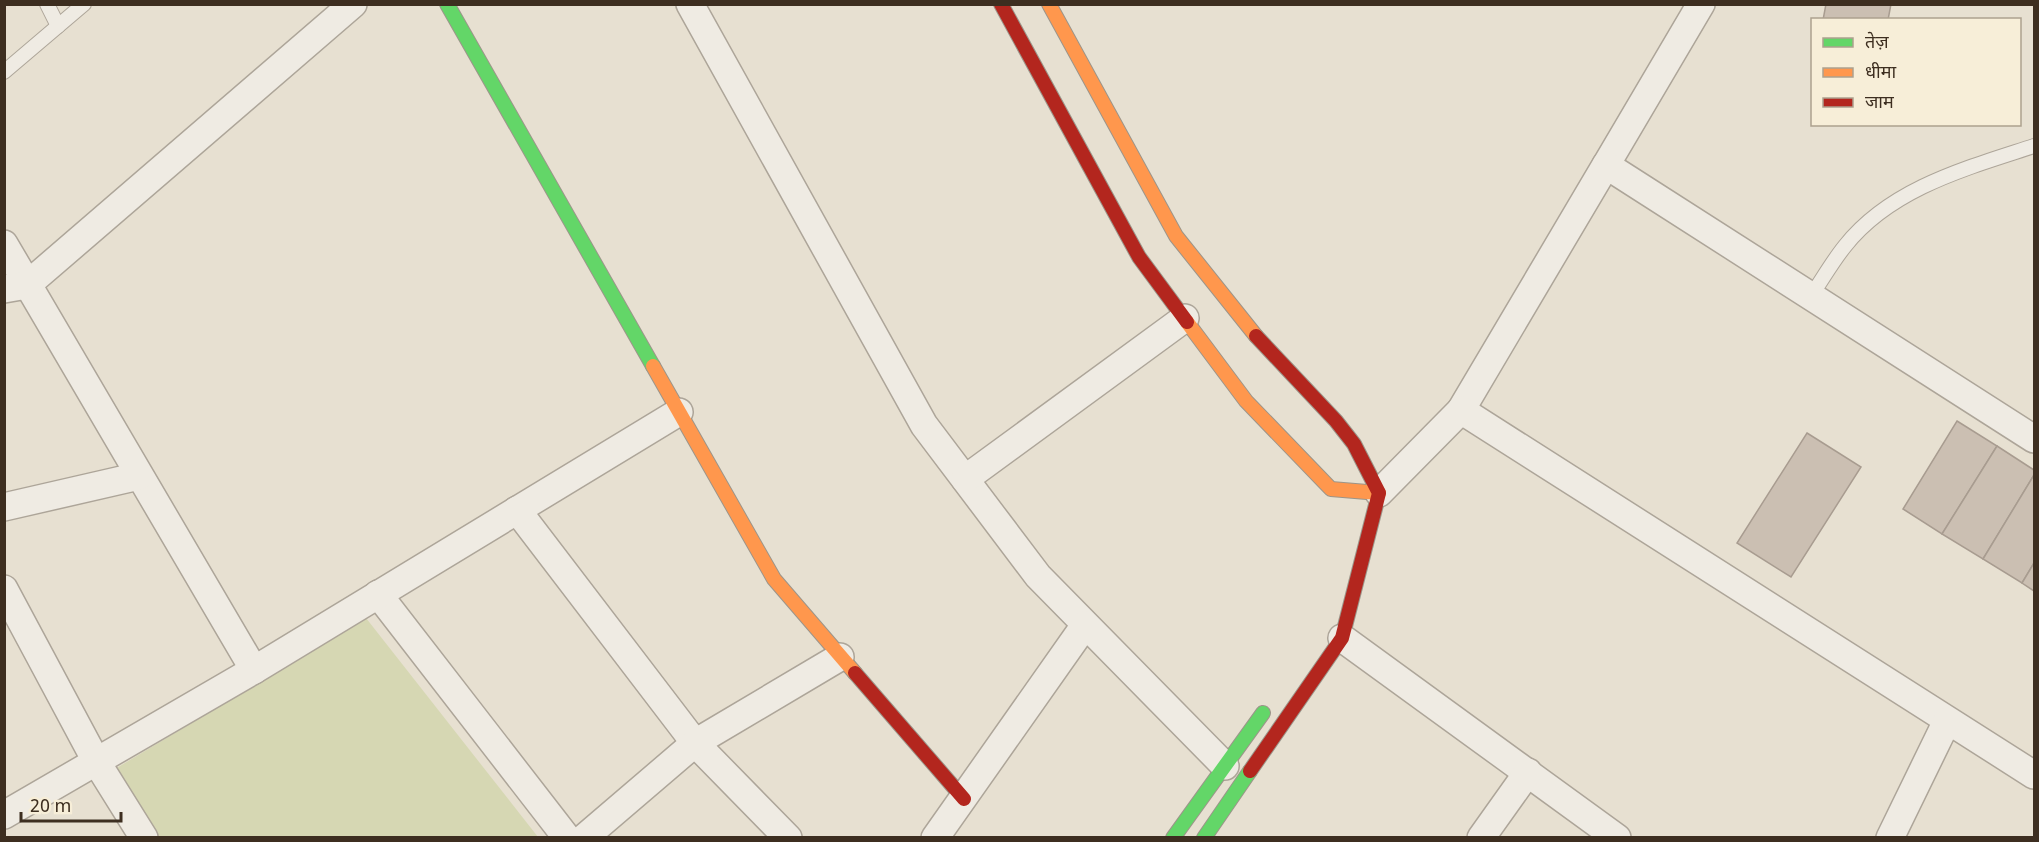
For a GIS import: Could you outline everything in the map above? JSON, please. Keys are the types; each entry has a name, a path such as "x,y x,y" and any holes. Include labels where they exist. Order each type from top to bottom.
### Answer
{"street":[{"path":"16,287 353,4"},
{"path":"447,4 774,579 964,799"},
{"path":"690,4 924,425 1038,576 1225,766"},
{"path":"1001,4 1139,257 1246,401 1331,489 1379,493"},
{"path":"1049,4 1176,236 1254,334 1336,421 1354,444 1379,493"},
{"path":"1204,837 1350,613 1379,493 1461,410 1701,4"},
{"path":"1606,165 2034,439"},
{"path":"4,244 16,287 140,476 254,670"},
{"path":"965,479 1185,318"},
{"path":"1461,410 2034,775"},
{"path":"4,815 254,670 679,412"},
{"path":"4,507 140,476"},
{"path":"517,510 695,743 788,837"},
{"path":"4,589 96,761 144,837"},
{"path":"378,594 567,837"},
{"path":"935,837 1085,625"},
{"path":"1334,636 1617,837"},
{"path":"584,837 695,743 840,657"},
{"path":"1173,837 1271,702"},
{"path":"1890,837 1947,721"},
{"path":"1481,837 1528,772"}],"lane":[{"path":"47,4 58,26"},
{"path":"4,72 84,4"},
{"path":"1811,296 1845,245 1876,216 1906,196 1954,172 2034,146"}],"green space":[{"path":"366,618 538,837 159,837 115,769"}],"building":[{"path":"1826,4 1891,4 1888,18 1823,18"},
{"path":"1957,421 1997,446 1942,534 1903,509"},
{"path":"1807,433 1861,467 1791,577 1737,543"},
{"path":"1997,446 2034,470 2034,475 1983,559 1942,534"},
{"path":"2034,475 2034,563 2022,583 1983,559"},
{"path":"2034,563 2034,591 2022,583"}],"traffic: fast":[{"path":"447,4 653,366"},
{"path":"1173,838 1263,713"},
{"path":"1204,838 1250,771"}],"traffic: slow":[{"path":"1049,4 1176,236 1256,336"},
{"path":"1187,322 1246,401 1331,489 1379,493"},
{"path":"653,366 774,579 855,673"}],"traffic: jam":[{"path":"1001,4 1139,257 1187,322"},
{"path":"1250,771 1342,638 1379,493 1354,444 1336,421 1256,336"},
{"path":"855,673 964,799"}]}
